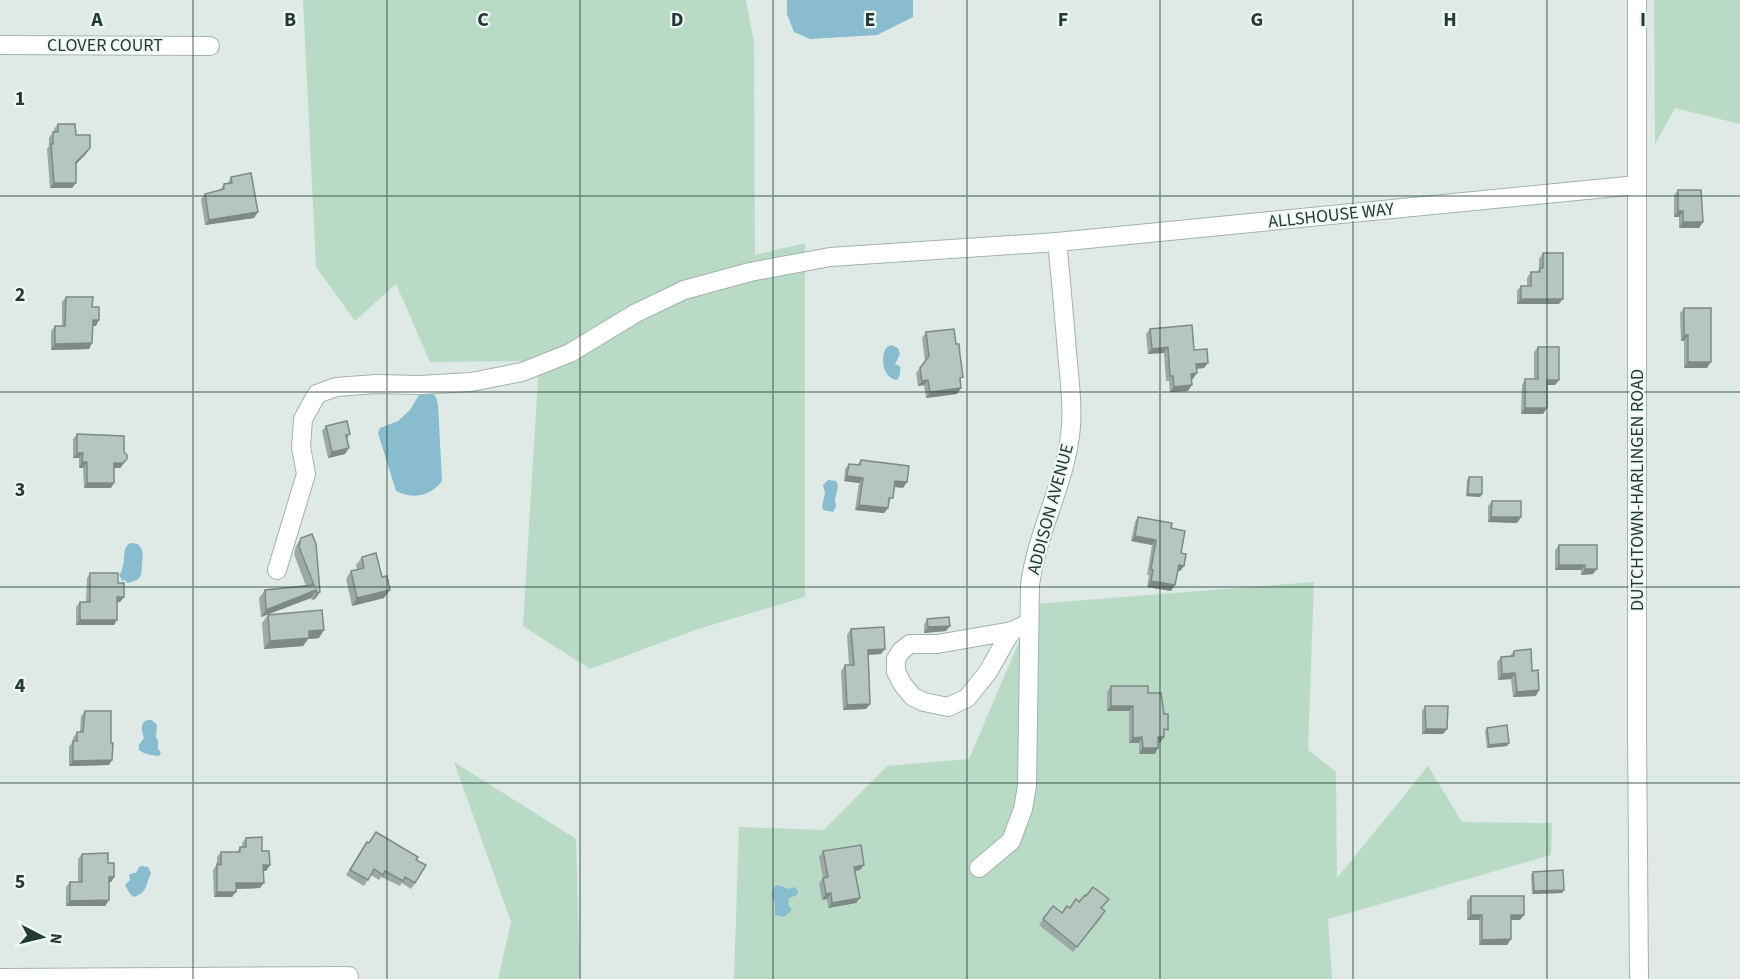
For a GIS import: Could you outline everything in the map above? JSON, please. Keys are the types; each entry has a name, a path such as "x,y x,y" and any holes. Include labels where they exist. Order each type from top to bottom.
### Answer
{"street":[{"name":"DUTCHTOWN-HARLINGEN ROAD","path":"1637,0 1639,979"},
{"name":"CLOVER COURT","path":"0,45 210,46"},
{"name":"ALLSHOUSE WAY","path":"277,570 306,474 302,447 303,419 317,394 336,387 471,382 522,372 570,353 636,314 684,291 750,272 830,257 1058,243 1637,185"},
{"name":"ADDISON AVENUE","path":"979,868 1011,841 1023,809 1027,786 1032,563 1064,470 1071,426 1071,392 1058,243"},
{"path":"1012,631 988,672 967,698 948,707 913,697 896,672 897,659 901,651 910,644 937,644 1012,631 1029,623"},
{"path":"0,978 350,976"}],"green space":[{"path":"303,0 746,0 754,43 755,255 805,243 805,597 698,629 590,669 523,626 539,361 430,362 396,284 355,321 316,267"},
{"path":"1654,0 1740,0 1740,124 1675,108 1655,144"},
{"path":"1314,582 1308,750 1336,772 1337,878 1428,766 1462,822 1552,823 1551,855 1328,919 1332,979 734,979 739,827 824,830 887,766 969,759 1035,604"},
{"path":"454,762 576,839 580,979 498,979 511,922"}],"water":[{"path":"787,0 913,0 913,17 877,35 810,39 794,32 787,14"},
{"path":"891,345 898,348 900,354 895,364 900,366 900,375 897,380 889,376 883,362 884,352"},
{"path":"428,388 436,397 438,405 442,481 432,490 421,495 403,494 396,491 378,433 380,428 398,421 410,410 422,390"},
{"path":"828,480 836,481 838,486 836,506 833,512 823,510 822,506 825,493 823,485"},
{"path":"131,543 138,544 142,551 142,570 139,578 127,583 125,580 122,581 119,574 126,548"},
{"path":"152,720 157,725 156,737 158,749 161,752 159,756 139,750 139,745 144,738 142,725"},
{"path":"142,866 148,867 151,873 144,891 134,897 125,885 130,880 129,875 136,873"},
{"path":"777,885 789,889 795,887 798,891 797,895 789,898 788,904 792,910 784,917 775,915 775,903 771,895"}],"building":[{"path":"58,124 75,124 76,135 90,135 90,148 76,162 76,183 54,183 51,144 53,144 53,132 58,132"},
{"path":"251,173 258,212 209,220 205,194 224,189 224,184 232,183 231,177"},
{"path":"1678,190 1701,190 1703,222 1683,222 1683,211 1678,211"},
{"path":"1543,253 1563,253 1563,299 1521,299 1521,286 1531,286 1531,272 1540,272 1540,268 1543,268"},
{"path":"66,297 93,297 92,307 99,307 99,320 93,320 92,343 55,344 55,326 65,326"},
{"path":"1684,308 1711,308 1711,362 1688,362 1688,335 1684,335"},
{"path":"1192,325 1194,350 1207,349 1208,363 1196,364 1197,373 1191,374 1192,385 1174,387 1173,376 1170,376 1168,347 1152,349 1150,329"},
{"path":"954,329 956,344 959,344 963,377 960,378 961,388 930,392 928,380 922,381 920,368 929,356 926,332"},
{"path":"1538,347 1559,347 1559,380 1547,380 1547,408 1525,408 1525,379 1538,379"},
{"path":"347,421 350,434 346,435 349,448 332,452 326,426"},
{"path":"77,434 124,436 124,452 127,459 123,463 114,463 114,483 87,483 87,462 82,462 83,453 77,453"},
{"path":"861,460 909,466 907,482 895,481 893,498 889,498 888,508 859,505 863,478 847,476 849,464 860,465"},
{"path":"1469,477 1482,477 1482,494 1468,494"},
{"path":"1492,501 1521,501 1521,517 1491,517"},
{"path":"1138,517 1172,523 1171,528 1185,531 1181,553 1186,554 1184,566 1179,565 1175,585 1151,581 1156,540 1135,536"},
{"path":"312,534 316,544 320,592 317,593 316,590 266,610 265,590 314,585 299,547 301,538"},
{"path":"1559,545 1597,545 1597,569 1585,569 1585,565 1559,565"},
{"path":"376,553 382,577 387,576 390,590 357,598 351,571 364,568 362,557"},
{"path":"90,573 118,573 118,583 124,583 124,597 117,597 117,620 80,620 80,602 90,602"},
{"path":"322,610 324,630 309,631 309,638 270,641 268,615"},
{"path":"949,617 950,626 928,627 927,619"},
{"path":"884,627 885,649 868,650 870,704 847,705 845,665 854,665 851,629"},
{"path":"1531,649 1532,671 1538,670 1539,690 1517,692 1515,673 1502,674 1501,657 1514,656 1514,651"},
{"path":"1111,686 1148,686 1148,693 1161,693 1164,714 1168,714 1168,730 1164,729 1164,737 1158,737 1158,748 1143,748 1142,737 1133,738 1133,706 1111,706"},
{"path":"1425,706 1448,706 1447,729 1426,729"},
{"path":"85,711 111,711 112,760 73,761 73,741 77,741 77,732 83,732"},
{"path":"1507,725 1509,743 1489,745 1487,728"},
{"path":"376,832 418,857 416,860 426,865 415,883 405,877 403,881 385,871 383,875 374,869 368,880 350,870"},
{"path":"262,837 262,851 269,851 270,865 263,865 264,883 236,883 236,892 217,892 217,864 221,865 221,852 240,852 240,847 246,847 246,838"},
{"path":"861,845 864,865 854,867 860,898 832,903 831,893 826,894 823,878 828,877 823,851"},
{"path":"108,853 108,863 114,863 114,877 109,877 109,900 70,901 70,882 82,882 82,854"},
{"path":"1563,870 1564,890 1534,891 1533,872"},
{"path":"1093,887 1109,899 1101,908 1105,911 1077,947 1043,919 1053,906 1062,913 1067,906 1070,908 1076,899 1079,902"},
{"path":"1471,896 1524,896 1524,915 1511,915 1511,939 1482,940 1482,915 1471,915"}]}
